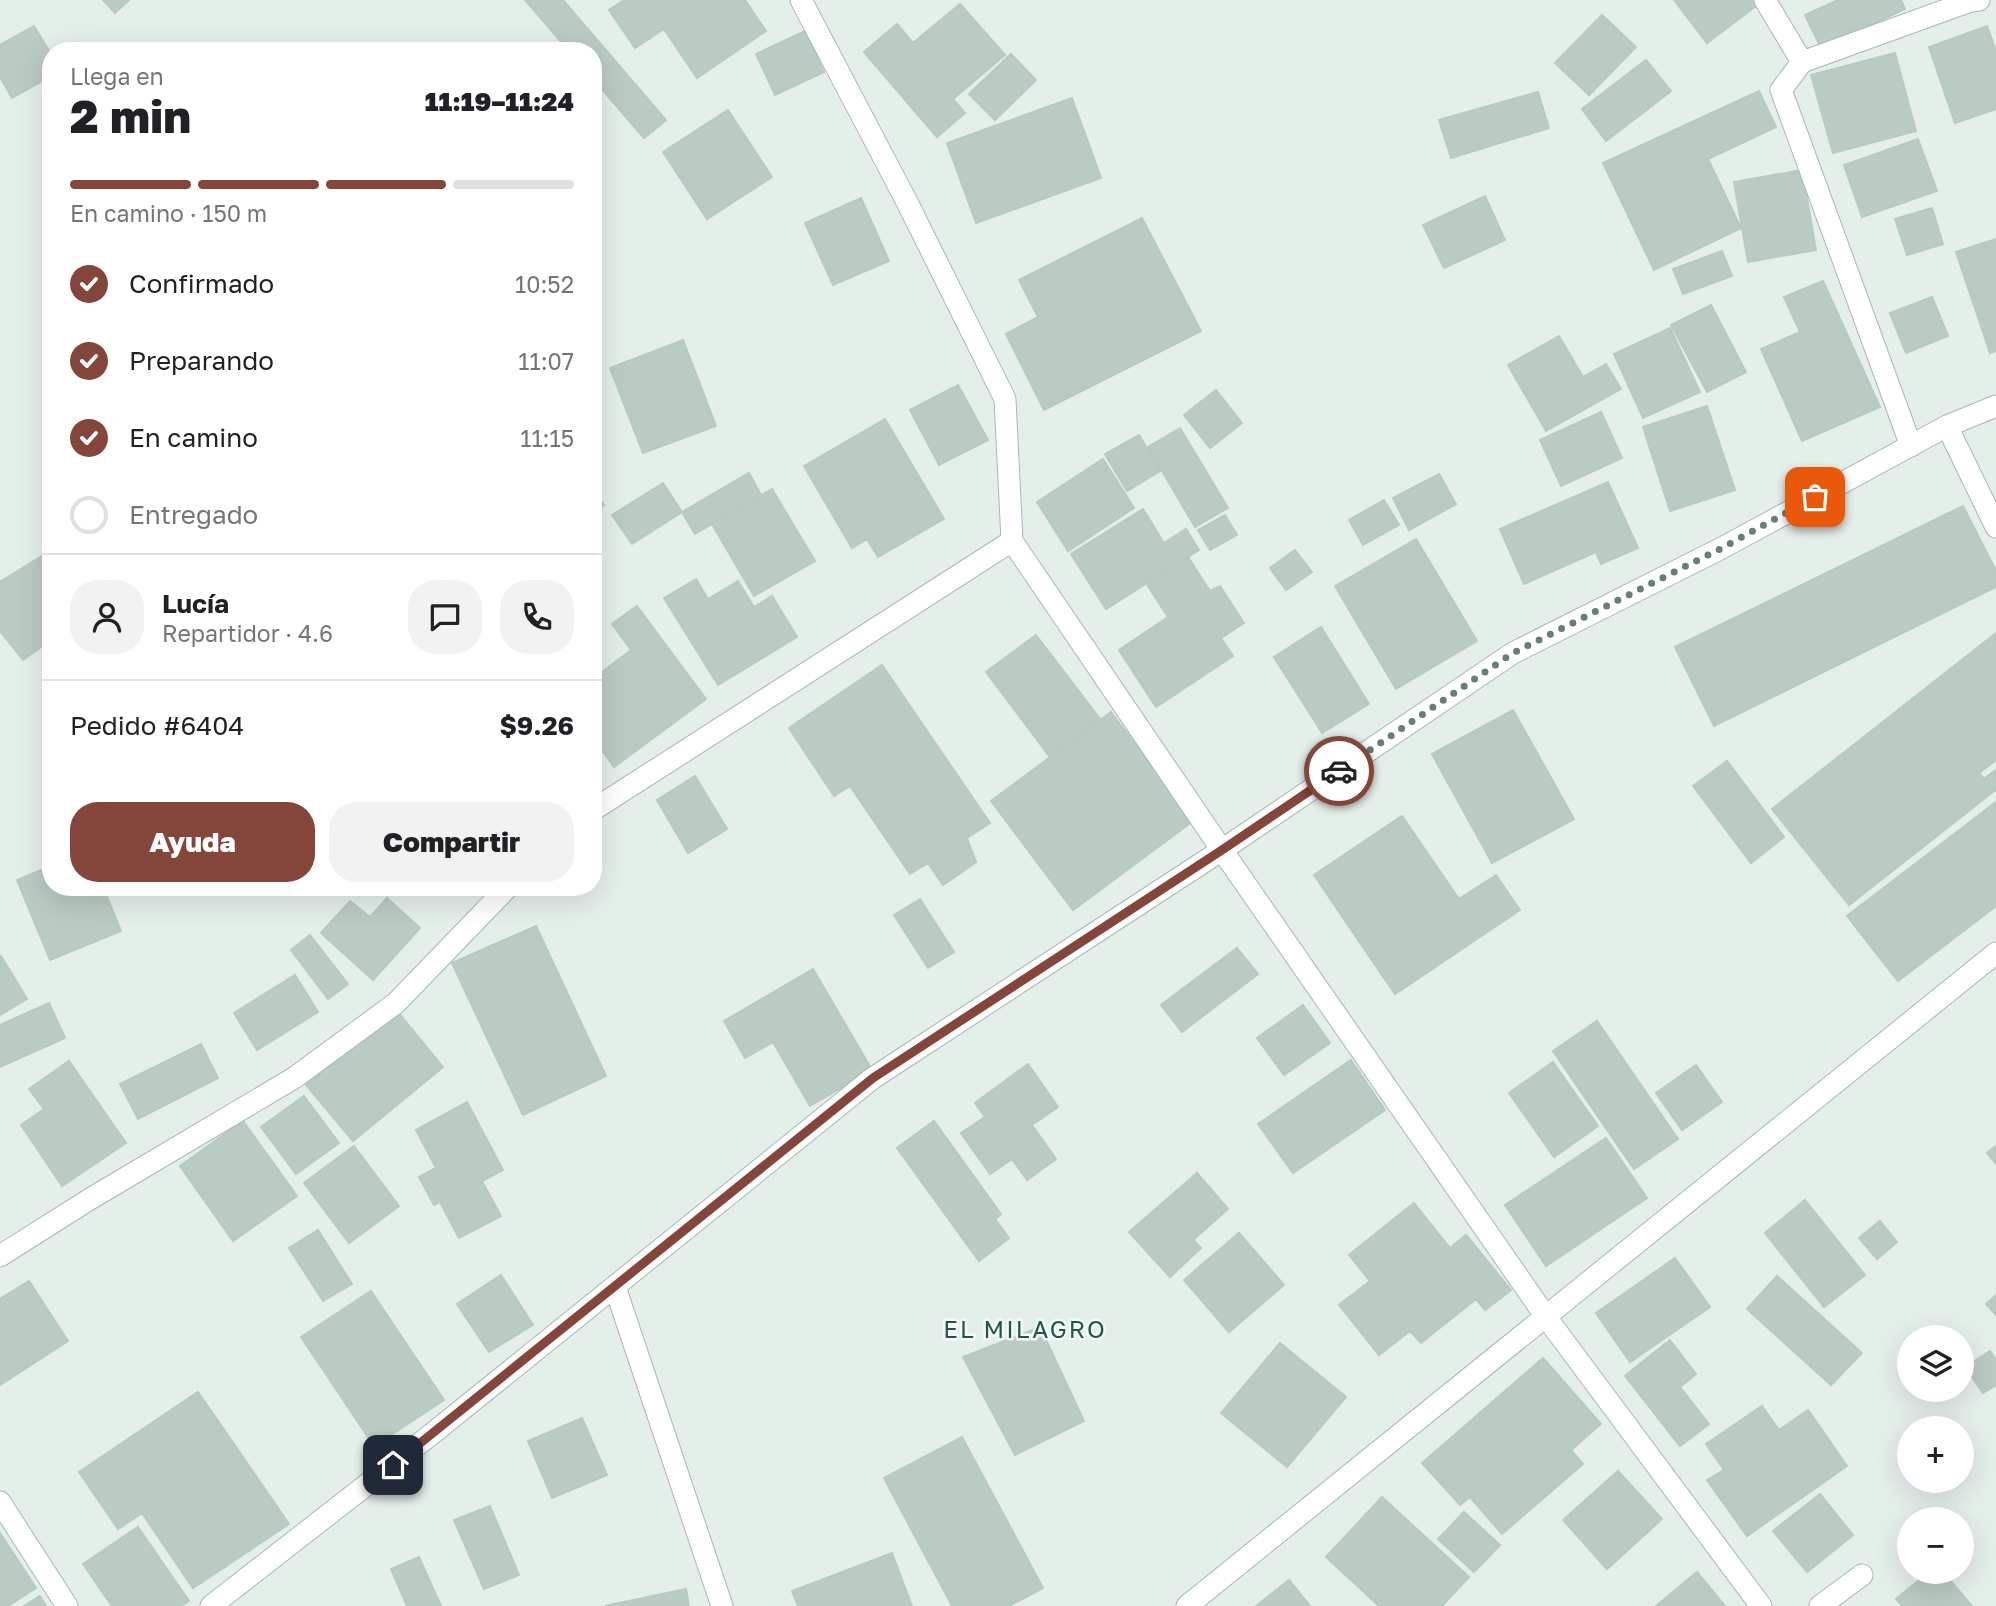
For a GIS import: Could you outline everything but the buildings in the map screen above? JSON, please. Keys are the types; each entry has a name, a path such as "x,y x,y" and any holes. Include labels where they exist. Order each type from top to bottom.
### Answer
{"street":[{"path":"801,0 907,202 1005,399 1012,541 1222,850 1546,1317 1761,1606"},
{"path":"1765,0 1802,62"},
{"path":"1910,446 1781,90 1802,62 1979,0"},
{"path":"211,1606 433,1433 873,1078 1222,850 1513,653 1720,549 1947,426 1996,406"},
{"path":"1947,426 1996,527"},
{"path":"602,804 1012,541"},
{"path":"0,1256 90,1199 294,1078 396,1003 499,896"},
{"path":"1187,1606 1996,953"},
{"path":"615,1287 722,1606"},
{"path":"0,1502 67,1606"},
{"path":"1820,1606 1862,1574"}],"way so far":[{"path":"1339,771 1513,653 1720,549 1815,497"}],"district":[{"name":"EL MILAGRO","path":"1025,1328"}],"route":[{"path":"393,1465 873,1078 1339,771"}]}
